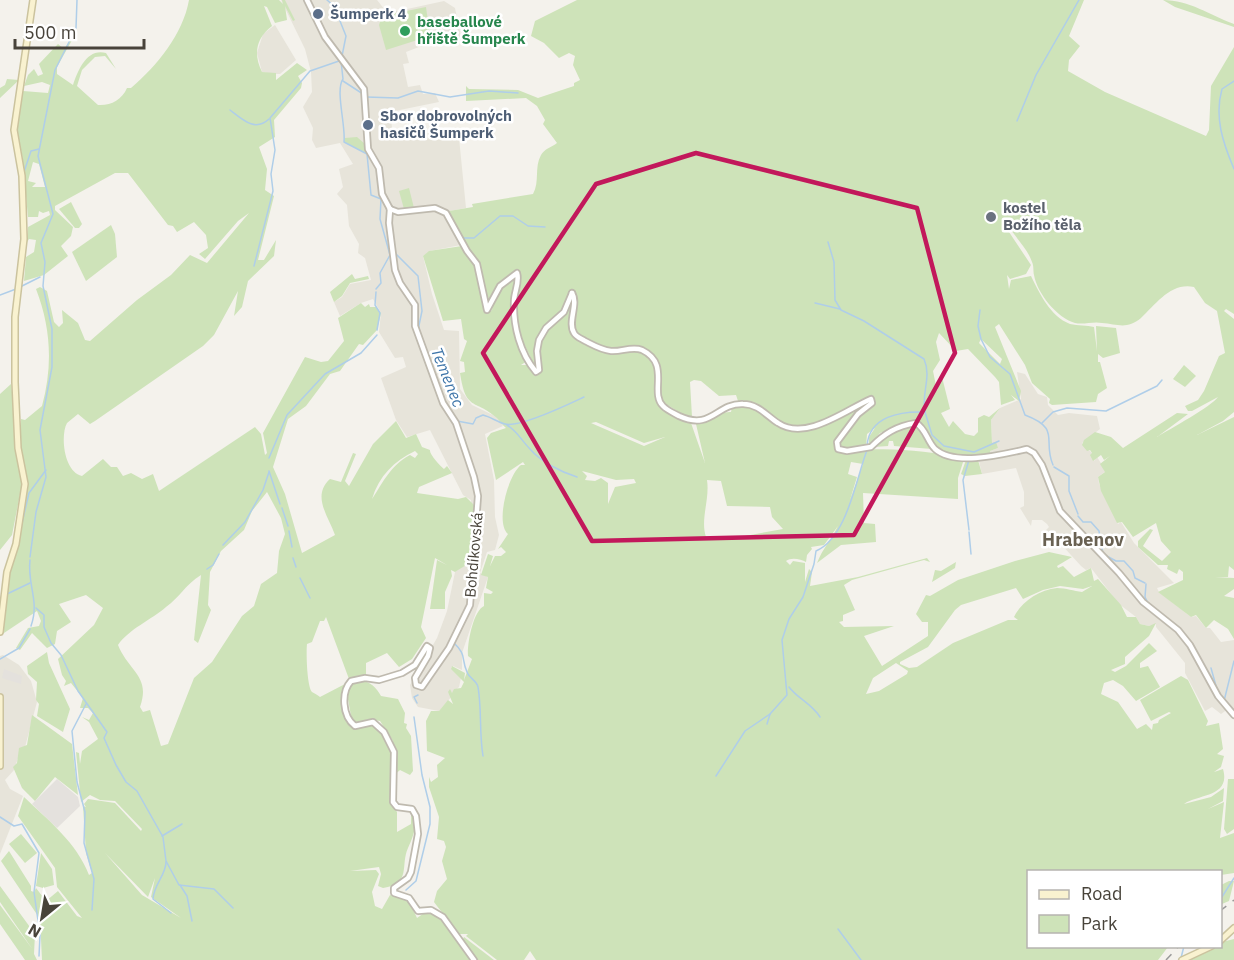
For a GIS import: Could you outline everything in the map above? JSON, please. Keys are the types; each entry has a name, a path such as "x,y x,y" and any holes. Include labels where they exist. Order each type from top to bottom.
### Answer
{"main road":[{"path":"0,632 7,572 16,541 25,486 18,448 14,338 24,239 22,176 14,130 33,0"},
{"path":"0,697 0,766"},
{"path":"1222,940 1234,928"},
{"path":"1182,960 1208,948"}],"street":[{"path":"307,0 325,37 365,92 368,149 379,168 381,190 390,209 398,212 432,208 444,211 477,264 486,309 489,308 501,286 512,275 518,275 514,300 517,331 522,348 536,372 539,370 537,351 541,336 564,312 572,293 574,297 574,334 607,351 635,348 647,354 658,369 659,398 662,405 687,419 705,421 731,406 744,404 756,407 780,424 792,429 830,422 871,399 872,403 858,414 837,442 838,449 847,451 871,447 880,436 899,427 916,423 923,428 934,448 941,453 964,458 993,457 1027,449 1034,453 1042,465 1060,511 1119,573 1143,602 1178,630 1190,645 1218,696 1234,714"},
{"name":"Bohdíkovská","path":"390,209 388,223 395,270 400,283 415,305 414,323 432,377 443,403 456,423 474,477 478,514 471,599 449,648 422,687 416,685 415,678 428,656 430,648 428,646 415,665 402,673 379,681 361,678 351,681 347,686 344,704 351,723 355,726 373,722 384,732 394,752 393,801 398,807 412,809 416,815 418,834 411,872 408,878 394,888 393,892 409,898 418,911 430,910 438,914 455,932 474,960"}],"highlighted area":[{"path":"696,153 917,208 955,353 854,535 592,541 483,353 596,184"}],"shaded area":[{"path":"281,0 377,0 385,10 398,11 444,1 455,8 460,32 459,44 419,47 406,52 409,63 403,64 408,87 420,85 423,94 435,93 439,102 390,112 393,135 397,138 458,128 466,208 444,212 461,245 430,251 423,256 444,330 459,331 460,389 472,405 497,417 503,426 485,434 494,480 495,517 499,535 495,550 487,552 480,573 488,577 462,653 462,670 453,666 451,668 461,678 459,687 453,693 448,692 452,696 439,711 418,707 412,698 410,685 437,638 447,611 455,572 471,561 471,500 463,495 430,430 407,437 396,420 381,378 406,367 403,357 395,358 379,332 381,313 373,299 361,303 340,316 334,302 342,297 350,284 371,280 365,258 358,253 359,244 349,226 347,205 337,194 343,187 339,169 353,164 340,143 316,148 312,140 313,128 303,107 312,92 311,72 305,49"},
{"path":"275,25 296,60 280,74 262,72 257,53 263,34"},
{"path":"1017,372 1025,374 1038,394 1047,397 1048,405 1058,415 1069,413 1097,416 1100,429 1082,443 1092,453 1094,461 1097,457 1106,471 1098,477 1099,484 1118,524 1121,522 1134,543 1174,583 1157,588 1159,592 1191,617 1196,616 1221,642 1234,640 1234,717 1228,709 1221,714 1212,707 1205,711 1185,673 1185,663 1156,624 1149,626 1140,624 1136,617 1119,604 1091,568 1086,570 1060,543 1047,533 1043,533 1049,527 1042,520 1032,520 1031,526 1020,508 1024,506 1024,492 1016,468 982,474 978,457 991,455 990,451 998,448 992,443 991,420 1000,408 1021,399"},
{"path":"3,655 19,665 31,681 37,702 25,747 19,755 14,770 5,780 10,789 23,796 0,854 0,656"},
{"path":"4,669 22,676 21,684 2,678"},
{"path":"57,779 78,797 80,806 57,828 32,804"}],"green space":[{"path":"189,0 279,0 283,4 282,0 285,0 295,20 293,21 285,6 287,20 275,23 267,7 264,6 272,26 259,41 257,53 262,72 276,73 276,80 297,63 307,70 298,76 302,83 301,88 274,120 275,137 259,147 267,169 265,190 274,196 258,260 264,260 276,240 274,256 248,281 242,307 234,316 238,291 214,335 203,346 90,424 78,414 67,423 64,444 67,461 76,473 82,476 103,459 111,467 117,467 123,476 131,473 142,479 153,474 159,491 255,427 261,434 265,455 267,453 263,433 305,357 321,362 328,361 344,341 338,318 361,303 365,307 369,304 370,307 376,307 381,313 377,330 363,345 359,344 340,371 330,374 306,406 288,419 273,467 285,494 302,553 335,535 323,507 322,492 325,486 330,479 341,482 353,453 356,454 345,481 349,486 373,444 396,421 406,438 416,434 422,447 430,450 440,465 444,469 447,466 452,473 419,487 417,493 458,499 466,497 474,505 471,562 455,572 451,570 452,576 445,592 445,609 430,609 437,560 447,565 435,558 421,627 426,638 412,659 399,667 387,653 366,663 366,675 349,679 326,617 324,621 320,621 312,642 307,644 308,677 312,692 320,697 345,684 343,702 350,724 355,728 372,724 389,743 393,741 380,721 368,719 358,724 352,721 347,694 351,684 365,681 373,685 381,696 398,699 405,713 404,723 407,724 406,728 411,736 413,771 410,775 400,770 392,777 391,803 397,812 397,832 411,824 411,813 415,821 402,878 392,886 383,888 378,886 381,874 379,867 350,871 376,870 379,874 372,892 375,906 382,909 390,895 408,899 417,918 427,911 441,917 472,960 42,960 40,919 1,861 9,851 31,886 31,891 34,892 36,888 46,901 58,891 77,916 82,918 57,887 55,868 18,816 24,797 69,842 84,863 89,875 92,873 86,853 83,806 86,807 84,804 88,799 115,803 141,831 142,829 115,801 100,800 90,795 81,802 76,752 79,753 80,764 82,751 98,739 89,722 82,717 89,720 93,713 88,708 80,708 83,698 71,683 64,686 66,681 58,659 94,625 103,608 86,595 59,604 71,622 57,631 55,644 47,648 32,633 20,650 16,648 28,628 39,626 41,621 37,611 1,635 7,575 26,493 20,441 21,419 25,420 42,406 48,376 47,332 36,289 40,287 47,291 54,322 59,327 63,323 62,310 78,323 85,340 90,341 137,300 171,275 190,255 207,263 249,213 238,221 205,259 199,254 208,248 206,235 194,222 177,232 173,226 168,225 128,173 115,173 55,206 55,210 73,227 71,236 61,246 68,256 44,275 24,281 26,257 34,252 36,240 29,239 27,242 28,227 50,215 49,211 43,213 39,211 38,217 28,217 22,154 16,130 23,91 48,93 50,85 42,82 24,86 28,75 34,69 38,76 43,74 39,64 58,44 64,49 76,33 57,67 57,74 73,85 84,61 99,52 106,53 116,69 105,56 95,57 82,70 77,86 98,105 111,103 119,99 127,88 131,88 141,79 159,59 175,37","holes":["33,162 39,164 45,187 32,187 36,183 28,181","415,451 418,454 415,458 410,455 397,464 372,499 383,476 407,455","267,492 281,518 285,534 279,551 277,573 261,584 254,606 242,616 212,662 194,678 168,744 161,746 150,710 143,712 140,707 143,697 141,681 118,645 128,634 171,603 201,575 194,640 198,643 211,610 208,605 210,572 221,551 244,530 252,511","105,853 148,897 155,878 151,897 181,918 142,895"]},
{"path":"577,0 1084,0 1069,36 1080,46 1069,60 1068,71 1105,92 1206,136 1209,130 1211,86 1234,47 1234,314 1226,309 1224,311 1234,319 1234,412 1223,421 1197,435 1234,417 1234,570 1229,566 1228,577 1215,577 1234,578 1234,589 1224,596 1234,598 1234,639 1228,629 1214,620 1206,628 1196,615 1191,617 1158,592 1183,580 1183,572 1179,569 1177,574 1167,569 1168,565 1158,565 1138,547 1138,541 1150,529 1153,530 1143,546 1162,561 1171,552 1161,541 1156,523 1133,537 1122,522 1117,523 1101,491 1098,477 1105,472 1100,464 1110,456 1104,460 1101,455 1093,461 1090,450 1087,451 1082,445 1084,440 1095,432 1111,437 1123,448 1177,413 1188,414 1157,437 1214,401 1218,397 1192,411 1188,411 1185,406 1198,400 1219,356 1225,353 1217,311 1205,303 1194,287 1186,286 1164,295 1141,318 1131,324 1075,323 1061,316 1044,297 1036,282 1030,257 1007,223 1009,232 1031,265 1026,274 1010,279 1007,275 1009,289 1011,280 1031,276 1046,304 1057,316 1070,324 1094,327 1097,351 1096,326 1116,328 1120,353 1103,358 1098,354 1098,362 1100,362 1107,388 1098,394 1096,402 1052,405 1049,403 1050,399 1032,383 1025,365 999,324 995,327 1021,391 1019,401 1011,395 1015,400 1001,405 999,382 995,377 968,349 956,351 939,333 936,342 940,360 933,371 937,391 940,376 942,377 950,409 941,413 949,427 953,421 965,434 974,436 978,432 978,418 984,415 989,417 1000,408 991,420 992,443 996,442 998,448 990,451 991,456 961,456 946,453 934,446 919,426 912,421 880,433 869,446 869,437 875,428 867,434 866,447 847,449 849,451 907,450 964,459 958,478 958,499 863,493 864,523 875,524 876,542 841,545 817,563 838,526 824,545 811,547 806,562 796,559 786,561 790,565 793,561 805,563 805,582 809,569 812,572 810,586 858,577 927,558 930,562 924,560 852,580 844,585 855,610 843,615 843,621 839,622 844,627 894,626 864,636 882,666 928,636 928,622 922,622 916,614 926,595 930,596 958,580 1049,552 1072,557 1057,566 1058,568 1063,566 1074,577 1091,568 1094,581 1098,579 1121,605 1127,617 1136,617 1140,624 1149,626 1156,623 1149,636 1125,657 1125,664 1111,670 1115,672 1126,666 1149,643 1157,651 1140,663 1140,668 1148,666 1160,687 1136,701 1123,686 1113,680 1104,683 1101,694 1118,702 1137,729 1146,724 1152,730 1153,724 1171,713 1151,721 1140,700 1181,676 1188,680 1208,721 1206,726 1219,723 1223,749 1217,754 1224,756 1221,767 1214,772 1223,769 1224,778 1218,790 1184,804 1211,797 1224,788 1223,801 1208,809 1224,802 1220,838 1234,833 1234,873 1222,875 1222,870 1027,870 1027,948 1167,948 1158,960 536,960 530,951 524,960 497,960 466,936 468,934 459,934 434,902 437,891 447,879 442,861 446,847 444,841 437,839 439,817 429,787 429,777 431,782 438,777 437,765 445,758 427,751 426,721 431,711 439,711 448,700 453,704 448,692 450,689 452,693 454,689 461,688 464,682 451,669 452,666 465,673 464,680 472,659 468,656 468,651 474,621 484,606 484,593 493,592 486,588 488,577 481,575 488,554 493,556 490,566 495,556 501,556 506,552 501,547 498,549 508,534 503,520 505,499 516,470 521,465 525,465 523,462 496,480 487,438 491,433 506,428 489,412 472,403 465,394 460,373 465,372 464,362 460,361 467,341 464,339 461,319 443,321 423,256 429,251 462,246 476,266 484,311 487,313 492,310 495,290 488,306 479,264 469,251 449,211 473,207 472,204 533,194 541,155 557,143 543,124 545,120 537,106 526,98 466,101 466,86 469,89 518,90 538,98 574,86 574,83 580,80 573,65 575,56 569,53 559,58 544,43 531,36 535,21","holes":["512,294 516,298 520,336 532,360 527,365 521,365 527,361 518,346","981,339 1002,359 1000,364 979,343","701,381 719,396 736,395 738,401 756,404 765,411 745,405 732,407 731,412 722,413 696,424 705,463 691,423 660,405 664,403 692,417 690,382","596,422 644,443 665,437 644,446 591,423","851,462 863,464 850,500 857,477 848,474","582,471 616,480 634,479 636,483 615,487 608,504 608,483 601,478 595,481 585,480 587,476","707,480 721,481 727,506 770,507 772,517 783,529 734,538 706,537 704,523","1060,586 1083,589 1092,586 1082,592 1064,588 1044,591 1021,606 1014,617 1018,620 1008,620 953,643 917,667 909,668 900,664 928,647 961,605 1016,588 1023,599 1043,590","896,663 908,671 907,674 879,691 866,694 873,678"]},
{"path":"1163,0 1191,5 1234,24 1234,27 1175,7"},
{"name":"baseballové hřiště Šumperk","path":"426,7 430,36 386,50 379,25 382,16"},
{"path":"7,79 19,80 0,98 0,88 5,85"},
{"path":"357,137 365,144 367,154 344,142 345,138"},
{"path":"409,188 414,208 404,209 399,191"},
{"path":"71,202 82,224 79,228 75,228 59,209"},
{"path":"111,225 115,234 117,257 86,281 72,252"},
{"path":"352,274 355,279 368,276 369,279 350,283 342,296 334,302 330,292"},
{"path":"1184,365 1196,376 1185,387 1173,379"},
{"path":"11,384 15,416 15,450 22,484 12,535 0,550 0,394"},
{"path":"915,424 932,449 894,446 893,441 889,441 888,446 874,447 876,442 902,427"},
{"path":"966,460 978,460 982,474 965,476 961,474"},
{"path":"956,562 955,568 932,582 935,570 941,571"},
{"path":"47,652 49,663 70,709 63,732 37,716 39,704 36,700 37,682 28,674 27,666"},
{"path":"32,715 72,744 78,795 55,777 35,801 22,788 13,767 17,763 19,748 27,745"},
{"path":"1228,779 1234,779 1234,829 1227,834 1224,829"},
{"path":"21,834 37,853 25,863 9,844"},
{"path":"41,853 52,869 54,885 43,888 36,886"},
{"path":"1234,881 1229,901 1222,904 1222,884"},
{"path":"0,886 35,934 34,954 37,960 25,960 0,924 0,905 33,950 0,902"},
{"path":"464,937 494,960 475,960 462,941"},
{"path":"1234,939 1234,960 1190,960 1216,948 1222,948 1222,942"}],"waterway":[{"path":"30,557 36,512 46,477 40,430 52,367 52,329 43,286 45,262 41,243 53,214 38,156 55,70 76,28 77,0"},
{"name":"Temenec","path":"327,0 334,6 346,36 342,56"},
{"path":"1017,121 1036,75 1079,0"},
{"path":"254,266 273,191 271,174 275,150 270,118 310,71 339,61"},
{"name":"Temenec","path":"341,61 343,79 340,100 344,142 367,154 371,195 381,199 380,219 390,255 380,273 381,283 376,289"},
{"path":"343,81 363,94"},
{"path":"1234,81 1222,89 1219,110 1223,140 1234,169"},
{"path":"366,97 398,98 418,91 450,97 489,91 518,93"},
{"path":"230,110 244,121 254,125 264,123 269,119"},
{"path":"24,172 31,151 39,149"},
{"path":"447,212 455,226"},
{"path":"459,232 463,238 474,238 500,216 513,216 528,226 545,227"},
{"path":"828,242 834,262 835,300 841,310 864,321 924,359 927,372 925,412"},
{"name":"Temenec","path":"395,253 418,276 422,311 418,330"},
{"path":"20,287 40,277"},
{"path":"0,295 16,289"},
{"path":"376,292 375,305 380,313 377,330"},
{"path":"815,303 840,309"},
{"path":"980,310 978,326 981,339 990,357 1010,374 1025,415 1036,420 1047,430 1053,465"},
{"path":"269,458 287,415 325,374 361,353 377,335"},
{"name":"Temenec","path":"435,373 442,394"},
{"path":"1042,423 1053,412 1067,408 1106,411 1157,386 1162,380"},
{"path":"457,421 473,424 476,418 483,415 505,424 512,424 545,415 584,397"},
{"path":"867,446 869,436 880,422 897,414 916,412 925,412 932,435 944,446 974,452 999,441"},
{"path":"507,425 545,462 577,477"},
{"path":"716,776 745,731 770,714 787,695 782,640 789,619 803,597 816,551 827,544 843,521 867,450"},
{"path":"969,460 963,480 969,530"},
{"path":"1054,467 1069,476 1069,491 1078,514"},
{"path":"13,562 29,493 46,470"},
{"path":"269,471 280,504"},
{"path":"223,545 245,522 263,490 269,472"},
{"name":"Temenec","path":"480,506 480,520"},
{"path":"282,508 288,526"},
{"path":"1078,516 1083,522 1091,522 1099,531 1103,554 1116,561 1124,561 1133,571 1135,578 1145,583"},
{"path":"289,531 292,547"},
{"path":"969,532 971,554"},
{"name":"Temenec","path":"474,579 478,534"},
{"path":"207,569 213,565 219,554"},
{"path":"293,558 296,567"},
{"path":"30,560 34,601 31,626"},
{"path":"300,578 310,598"},
{"path":"7,594 30,583"},
{"path":"1146,584 1145,597 1148,603"},
{"name":"Temenec","path":"472,603 473,593"},
{"path":"36,608 44,615 44,627 51,643 61,655 78,691 107,732 104,738 116,765 126,782 137,791 163,837 166,861 179,885 214,889 233,908"},
{"path":"0,659 19,648 30,629"},
{"path":"454,643 462,654 468,674 478,687 483,756"},
{"path":"1224,701 1234,661"},
{"path":"1211,668 1218,693"},
{"path":"789,687 820,717"},
{"path":"417,703 414,697 418,695"},
{"path":"86,704 72,731 77,782 85,812 84,843 94,879 92,910"},
{"path":"767,724 770,714"},
{"name":"Temenec","path":"406,890 416,881 430,824 430,807 422,775 414,717"},
{"path":"0,817 14,826 22,824 39,853 34,892 40,935 39,956"},
{"path":"162,836 182,824"},
{"path":"166,862 153,899 171,913"},
{"path":"1222,897 1234,878"},
{"path":"180,885 187,896 192,921"},
{"path":"838,929 861,960"},
{"path":"1181,958 1184,948"}],"railway":[{"path":"1222,909 1234,900"},
{"path":"1166,960 1177,948"}],"place":[{"name":"Šumperk 4","path":"318,14"},
{"name":"baseballové hřiště Šumperk","path":"405,31"},
{"name":"Sbor dobrovolných hasičů Šumperk","path":"368,125"},
{"name":"kostel Božího těla","path":"991,217"}],"district":[{"name":"Hrabenov","path":"1083,540"}]}
